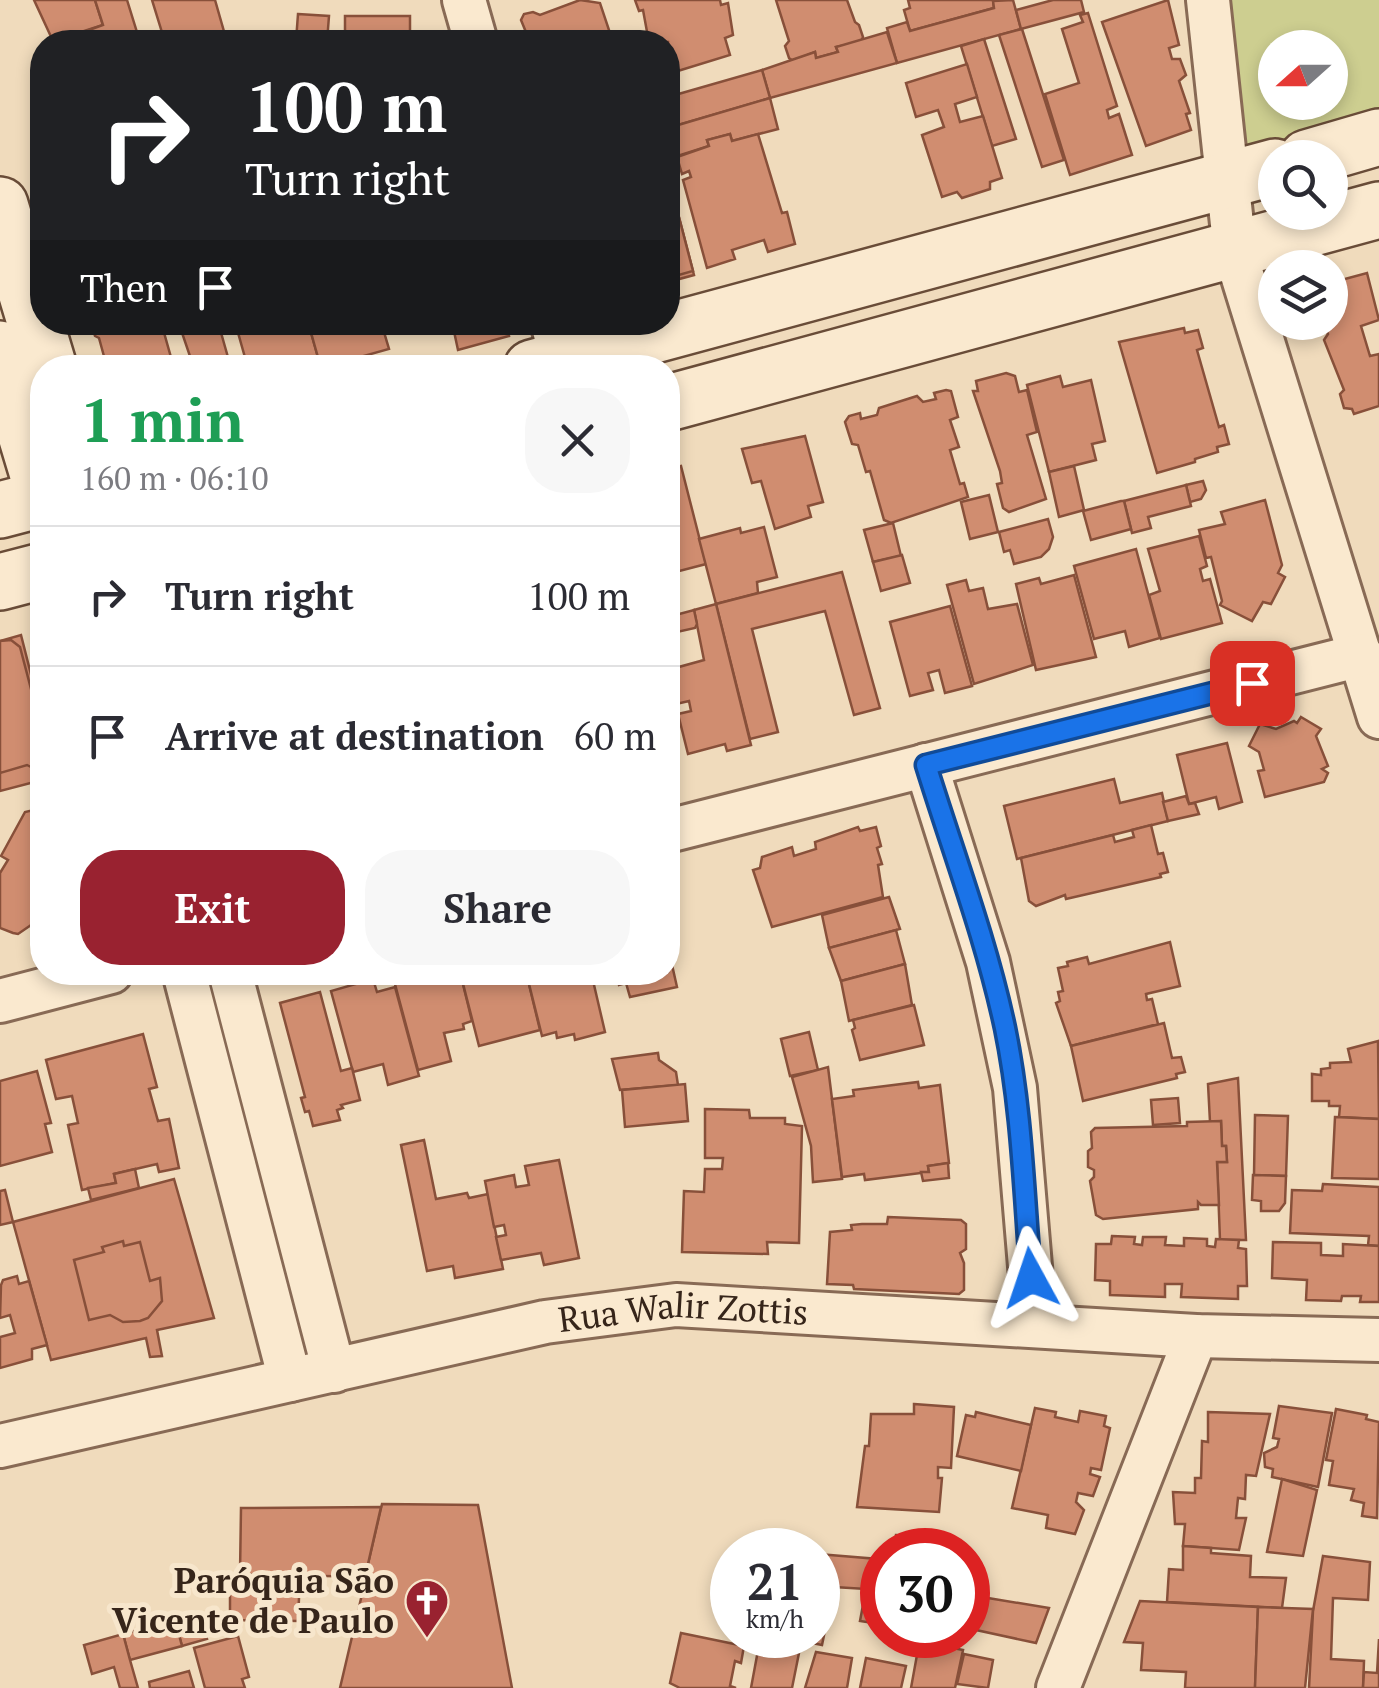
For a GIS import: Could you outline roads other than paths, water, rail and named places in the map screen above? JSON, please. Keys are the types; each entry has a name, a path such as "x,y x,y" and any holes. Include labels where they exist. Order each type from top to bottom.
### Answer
{"main road":[{"path":"1348,146 1379,137"},
{"path":"680,321 1250,174"},
{"path":"0,205 30,305"},
{"path":"680,401 1379,210"},
{"path":"552,354 626,335"},
{"path":"0,348 30,448"},
{"path":"0,510 30,502"},
{"path":"0,582 30,573"}],"street":[{"path":"464,0 473,30"},
{"path":"1208,0 1250,174 1236,252 1379,717"},
{"path":"680,828 1361,655"},
{"path":"926,765 988,962 1015,1088 1031,1278 1025,1324"},
{"path":"0,1001 61,985"},
{"path":"187,985 290,1380"},
{"path":"233,985 334,1370"},
{"name":"Rua Walir Zottis","path":"0,1446 545,1322 676,1305 1196,1336 1379,1340"},
{"path":"1058,1688 1196,1336"}],"place":[{"name":"Paróquia São Vicente de Paulo","path":"427,1639"}]}
